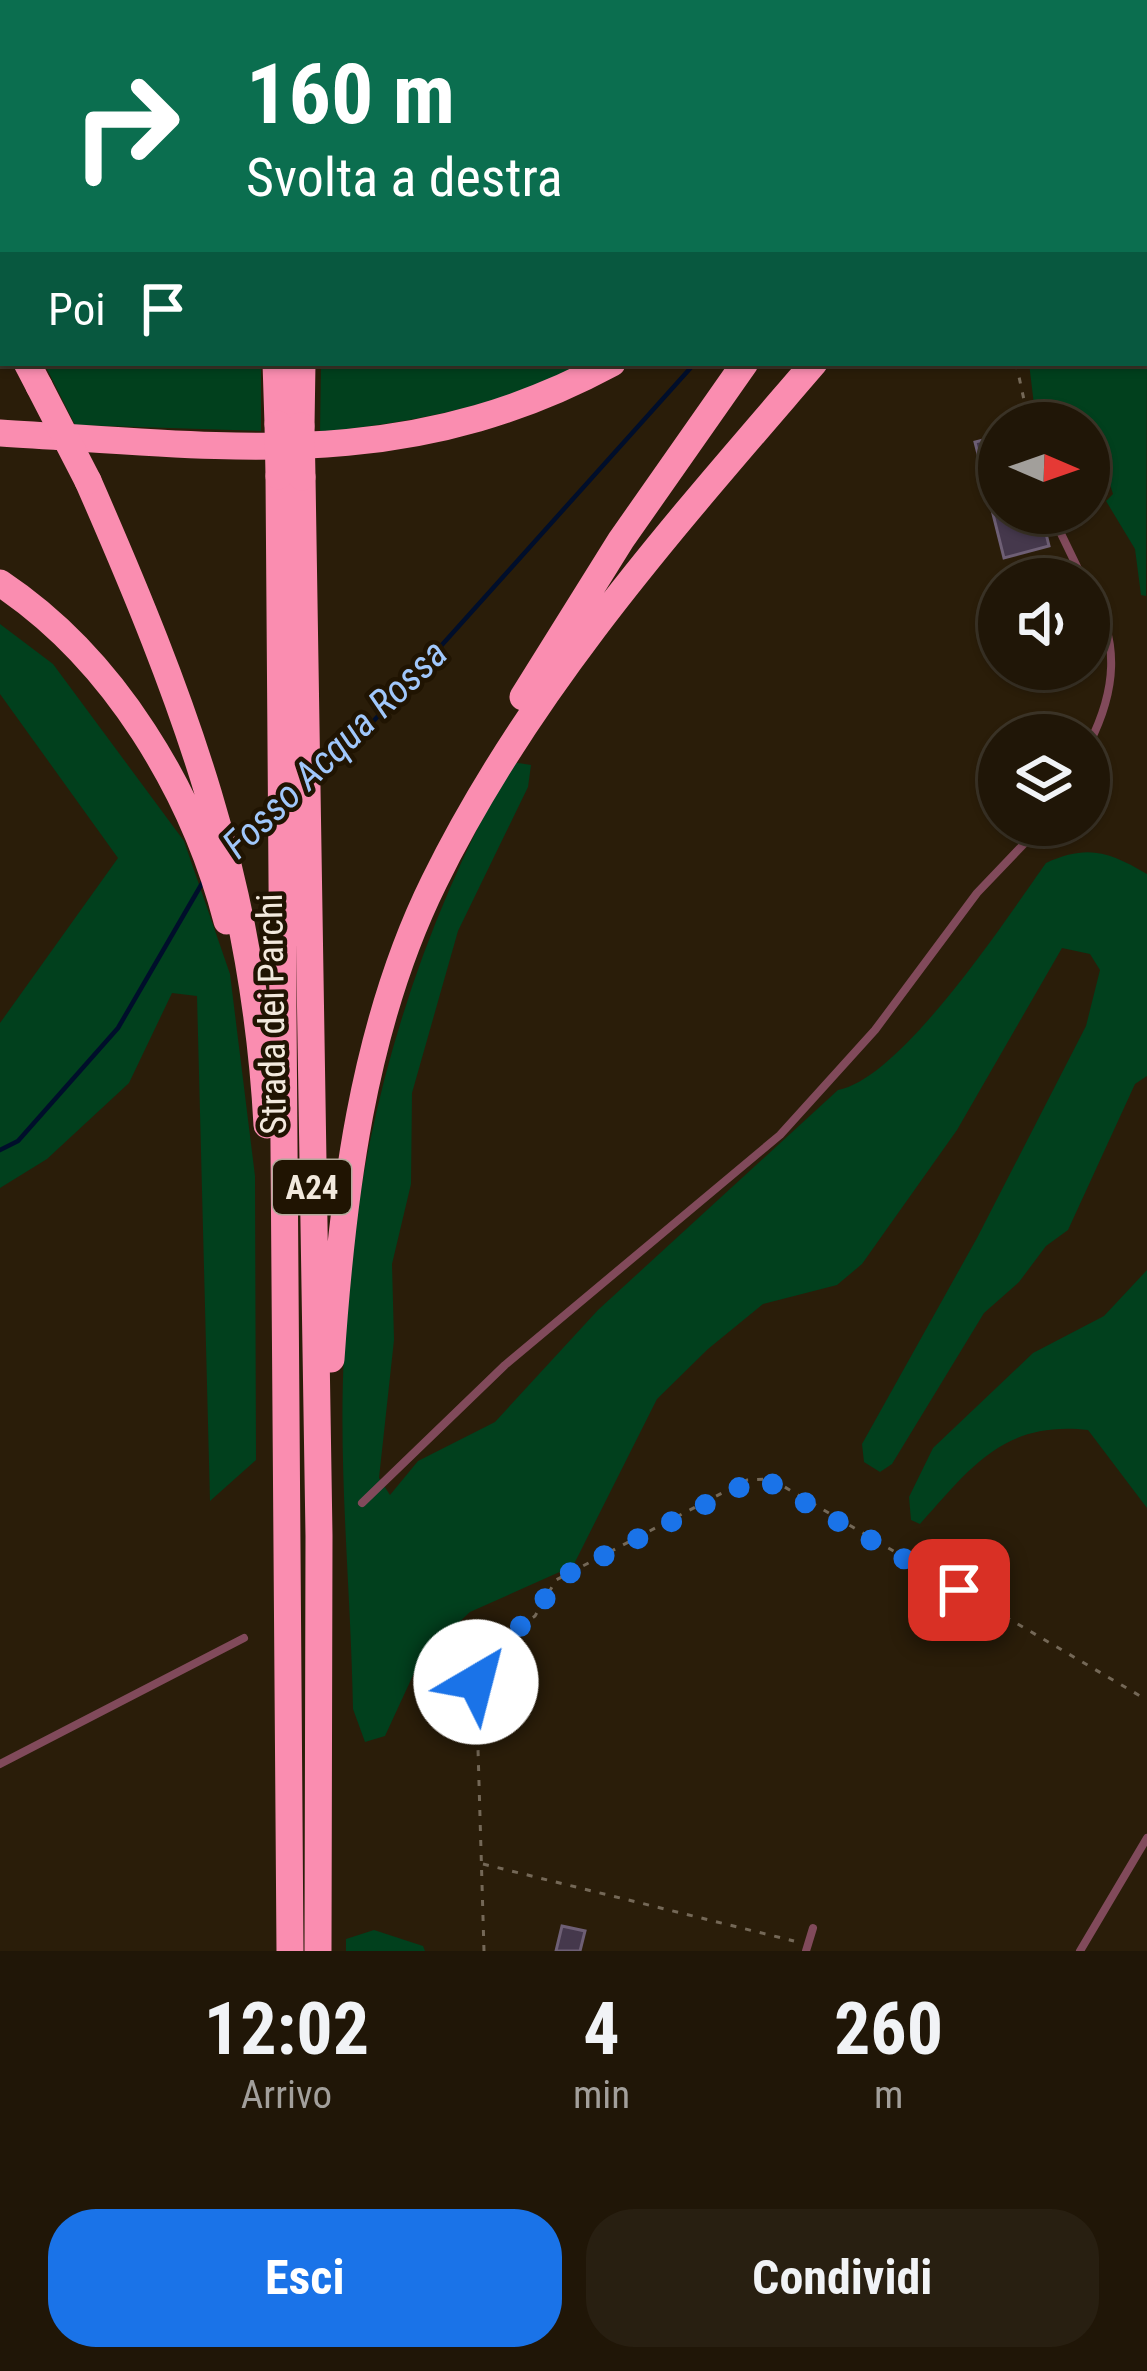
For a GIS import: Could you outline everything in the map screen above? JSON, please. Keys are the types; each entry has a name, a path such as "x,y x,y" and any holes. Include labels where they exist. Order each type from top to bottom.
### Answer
{"highway":[{"name":"Strada dei Parchi","path":"277,366 289,425 294,839 319,1536 318,1951"},
{"name":"Strada dei Parchi","path":"289,425 301,366"},
{"path":"0,433 218,445 349,445 479,421 550,395 606,366"},
{"path":"319,1536 337,1270 354,1151 392,994 469,796 529,686 632,524 743,366"},
{"path":"433,884 512,745 563,668 812,366"},
{"path":"33,374 88,481 155,635 209,782 261,1028 286,1482"},
{"path":"0,583 108,685 170,776 206,853 227,882"},
{"name":"Strada dei Parchi","path":"290,1951 286,1482 294,839"}],"lane":[{"path":"1110,636 1114,671 1110,683"},
{"path":"362,1503 505,1365 780,1135 875,1030 977,893 1022,846"},
{"path":"0,1764 244,1638"},
{"path":"1080,1951 1147,1838"},
{"path":"807,1948 812,1928"}],"path":[{"path":"1017,366 1024,402"},
{"path":"484,1951 476,1682 484,1652 535,1616 556,1580 747,1480 771,1480 1147,1700"},
{"path":"482,1864 807,1948"}],"green space":[{"path":"46,366 261,366 261,431 75,425"},
{"path":"321,366 579,366 521,391 456,410 320,432"},
{"path":"1029,366 1147,366 1146,596 1141,595 1135,549 1110,508 1110,402 1034,402"},
{"path":"0,624 53,664 184,841 230,974 255,1176 256,1460 210,1501 197,996 172,993 129,1083 47,1159 0,1188 0,1023 118,858 0,694"},
{"path":"512,762 531,765 528,787 458,931 412,1093 411,1184 392,1264 394,1340 379,1478 390,1495 418,1461 495,1422 598,1310 838,1090 864,1079 892,1057 951,993 1046,863 1098,853 1147,874 1147,1076 1135,1084 1068,1230 1046,1246 1019,1282 984,1313 892,1464 880,1472 864,1462 862,1444 977,1238 1086,1026 1100,970 1090,954 1062,948 957,1130 862,1264 837,1285 763,1304 708,1349 657,1399 573,1566 470,1612 421,1658 385,1736 365,1742 353,1709 343,1441 344,1353 360,1198 374,1122 416,974 444,902"},
{"path":"1147,1270 1147,1508 1088,1430 1059,1429 1012,1440 992,1452 920,1524 911,1520 909,1497 933,1448 1033,1353 1104,1316"},
{"path":"374,1930 423,1946 425,1951 346,1951 346,1939"}],"building":[{"path":"998,534 1046,534 1049,546 1004,558"},
{"path":"562,1926 585,1931 580,1951 556,1951"}],"waterway":[{"name":"Fosso Acqua Rossa","path":"318,768 370,725 692,366"},
{"name":"Fosso Acqua Rossa","path":"234,843 273,805"},
{"name":"Fosso Acqua Rossa","path":"0,1150 18,1141 118,1028 204,880"}],"route":[{"path":"476,1682 476,1666 484,1652 535,1616 556,1580 760,1477 959,1590"}]}
